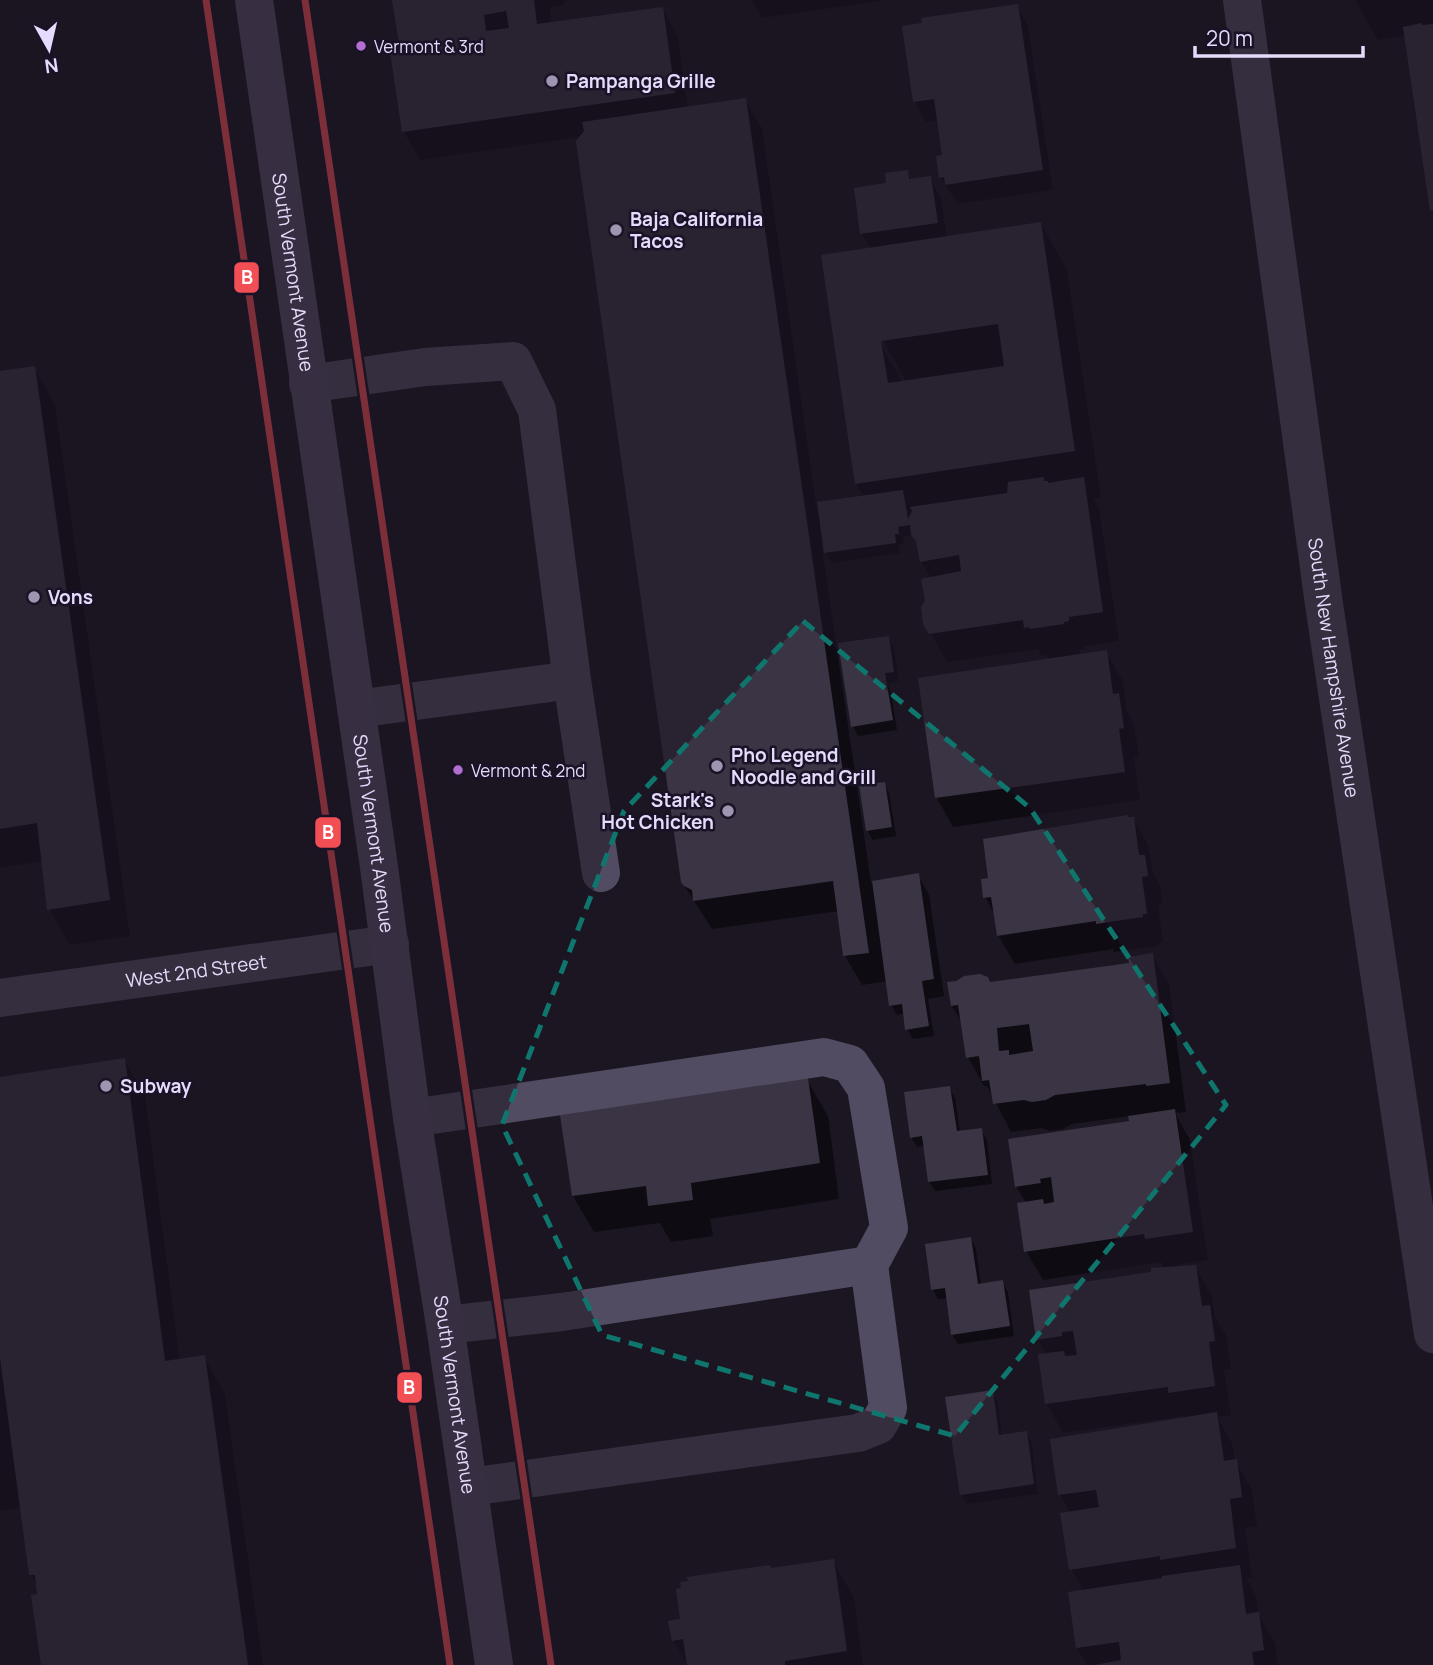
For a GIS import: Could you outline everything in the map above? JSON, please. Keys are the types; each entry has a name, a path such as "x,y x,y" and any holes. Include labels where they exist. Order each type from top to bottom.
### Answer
{"main road":[{"name":"South Vermont Avenue","path":"254,0 390,944 412,1118 494,1665"}],"street":[{"name":"South New Hampshire Avenue","path":"1242,0 1324,604 1433,1334"},
{"path":"308,384 425,367 513,361 537,410 572,680 601,873"},
{"path":"356,709 572,680"},
{"name":"West 2nd Street","path":"0,998 390,944"},
{"path":"412,1118 824,1057 850,1064 866,1088 888,1228 869,1265 888,1408 878,1425 858,1433 469,1487"},
{"path":"445,1325 562,1312 869,1265"}],"highlighted area":[{"path":"803,621 1030,808 1226,1105 955,1436 602,1335 502,1125 624,811"}],"building":[{"path":"392,0 534,0 537,24 663,7 675,93 402,132 389,45 399,44","holes":["506,11 509,28 486,31 484,15"]},
{"path":"1018,4 1043,170 945,185 944,177 939,178 936,156 942,155 934,99 913,102 902,26 922,23 921,18"},
{"path":"1433,24 1433,210 1430,211 1403,27"},
{"path":"746,98 869,953 843,956 833,881 693,901 692,890 681,882 576,141 584,131 582,122"},
{"path":"908,170 909,179 931,176 938,223 860,234 854,188 886,183 885,173"},
{"path":"1041,222 1075,451 855,484 821,255","holes":["998,324 1004,366 888,383 881,341"]},
{"name":"Vons","path":"35,366 110,900 47,910 37,823 0,829 0,371"},
{"path":"1044,477 1044,481 1048,483 1084,477 1103,612 1069,617 1069,621 1064,624 1030,629 1024,628 1023,620 929,634 923,624 921,607 925,600 921,579 961,571 959,555 920,562 910,525 898,527 899,534 895,534 896,543 824,553 817,502 903,490 908,519 912,511 910,507 1007,493 1008,482"},
{"path":"889,636 894,672 885,673 893,720 851,727 838,643"},
{"path":"1107,650 1113,694 1119,693 1124,728 1119,729 1125,772 935,798 918,678"},
{"path":"885,782 892,827 866,831 859,785"},
{"path":"1128,815 1134,817 1139,855 1145,855 1148,876 1142,877 1147,914 1143,914 1143,917 1096,924 1096,921 997,936 991,897 983,898 981,879 988,878 983,839"},
{"path":"919,873 934,979 922,981 929,1026 905,1030 902,1004 889,1006 872,881"},
{"path":"1153,953 1170,1083 1055,1095 1046,1100 1032,1102 1024,1100 993,1104 989,1080 982,1081 979,1056 966,1058 958,1005 951,1006 947,982 980,974 988,977 990,982 1129,963 1128,957","holes":["1029,1024 1033,1051 1009,1055 1009,1050 999,1051 997,1028"]},
{"path":"125,1058 165,1361 205,1355 248,1665 41,1665 31,1595 37,1594 35,1575 29,1575 0,1358 0,1077"},
{"path":"808,1078 820,1163 691,1183 693,1200 648,1206 646,1186 572,1196 560,1115"},
{"path":"950,1086 957,1131 982,1128 988,1175 928,1182 922,1136 910,1138 904,1092"},
{"path":"1175,1109 1193,1232 1145,1239 1144,1234 1024,1252 1017,1203 1043,1199 1044,1204 1054,1202 1051,1177 1040,1179 1041,1183 1015,1187 1008,1139 1129,1121 1128,1116"},
{"path":"971,1237 978,1284 1003,1280 1010,1326 951,1335 945,1288 931,1290 925,1244"},
{"path":"1196,1265 1202,1306 1210,1305 1215,1341 1209,1342 1215,1386 1168,1393 1168,1387 1045,1404 1038,1354 1064,1351 1065,1356 1077,1355 1073,1331 1062,1332 1062,1336 1036,1340 1029,1290 1151,1272 1151,1268"},
{"path":"993,1390 999,1435 1027,1431 1034,1484 960,1495 945,1397"},
{"path":"1217,1412 1224,1461 1237,1459 1242,1497 1230,1499 1236,1548 1069,1570 1060,1513 1099,1507 1096,1490 1058,1495 1050,1439"},
{"path":"834,1559 847,1651 785,1661 785,1665 687,1665 683,1639 672,1641 668,1621 680,1619 676,1589 681,1588 680,1582 688,1581 687,1577"},
{"path":"1240,1565 1246,1614 1259,1612 1264,1650 1252,1652 1254,1665 1094,1665 1121,1660 1119,1642 1076,1648 1068,1592"}],"transit line":[{"name":"B","path":"206,0 450,1665"},
{"name":"B","path":"305,0 551,1665"}],"place":[{"name":"Vermont & 3rd","path":"361,46"},
{"name":"Pampanga Grille","path":"552,81"},
{"name":"Baja California Tacos","path":"616,230"},
{"name":"Vons","path":"34,597"},
{"name":"Pho Legend Noodle and Grill","path":"717,766"},
{"name":"Vermont & 2nd","path":"458,770"},
{"name":"Stark's Hot Chicken","path":"728,811"},
{"name":"Subway","path":"106,1086"}]}
